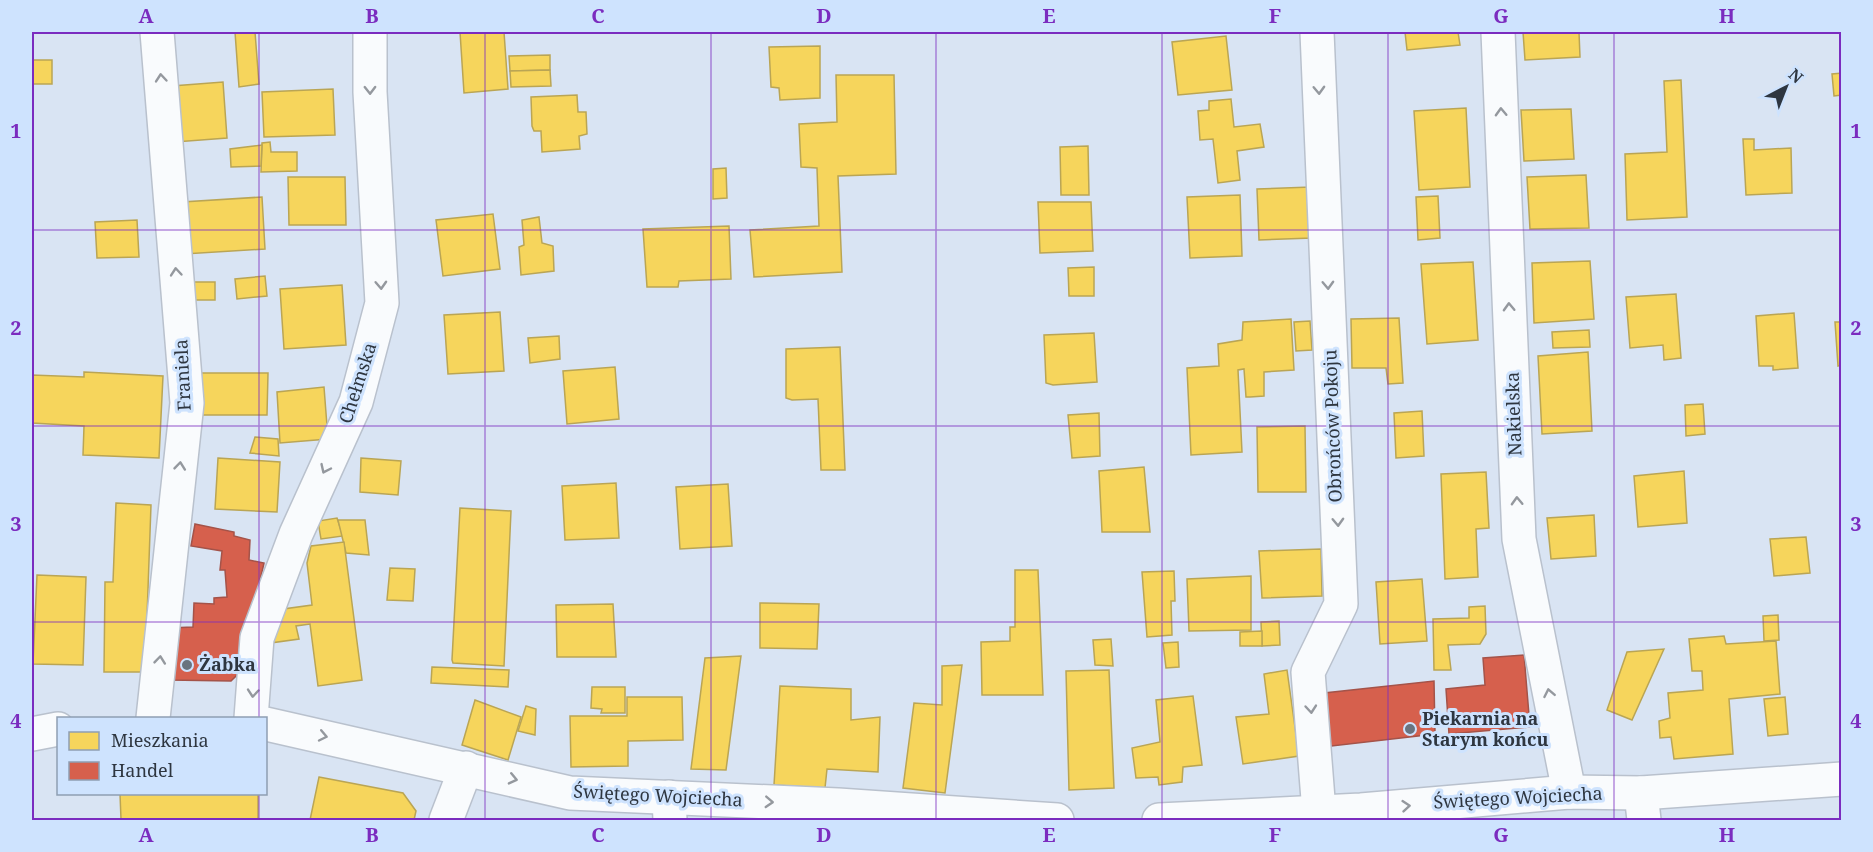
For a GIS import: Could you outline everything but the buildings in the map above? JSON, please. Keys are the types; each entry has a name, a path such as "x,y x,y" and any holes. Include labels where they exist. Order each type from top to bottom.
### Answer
{"street":[{"name":"Franiela","path":"153,717 187,403 157,32"},
{"name":"Chełmska","path":"251,717 257,638 296,534 356,402 382,303 370,92 370,32"},
{"name":"Obrońców Pokoju","path":"1317,32 1341,604 1308,672 1319,812"},
{"name":"Nakielska","path":"1498,32 1519,539 1569,792"},
{"name":"Świętego Wojciecha","path":"267,724 570,793 669,809 1057,820"},
{"path":"32,734 57,729"},
{"path":"446,820 466,768"},
{"name":"Świętego Wojciecha","path":"1159,820 1319,812 1361,815 1569,792 1642,807 1842,779"}],"place":[{"name":"Żabka","path":"187,665"},
{"name":"Piekarnia na Starym końcu","path":"1410,729"}]}
